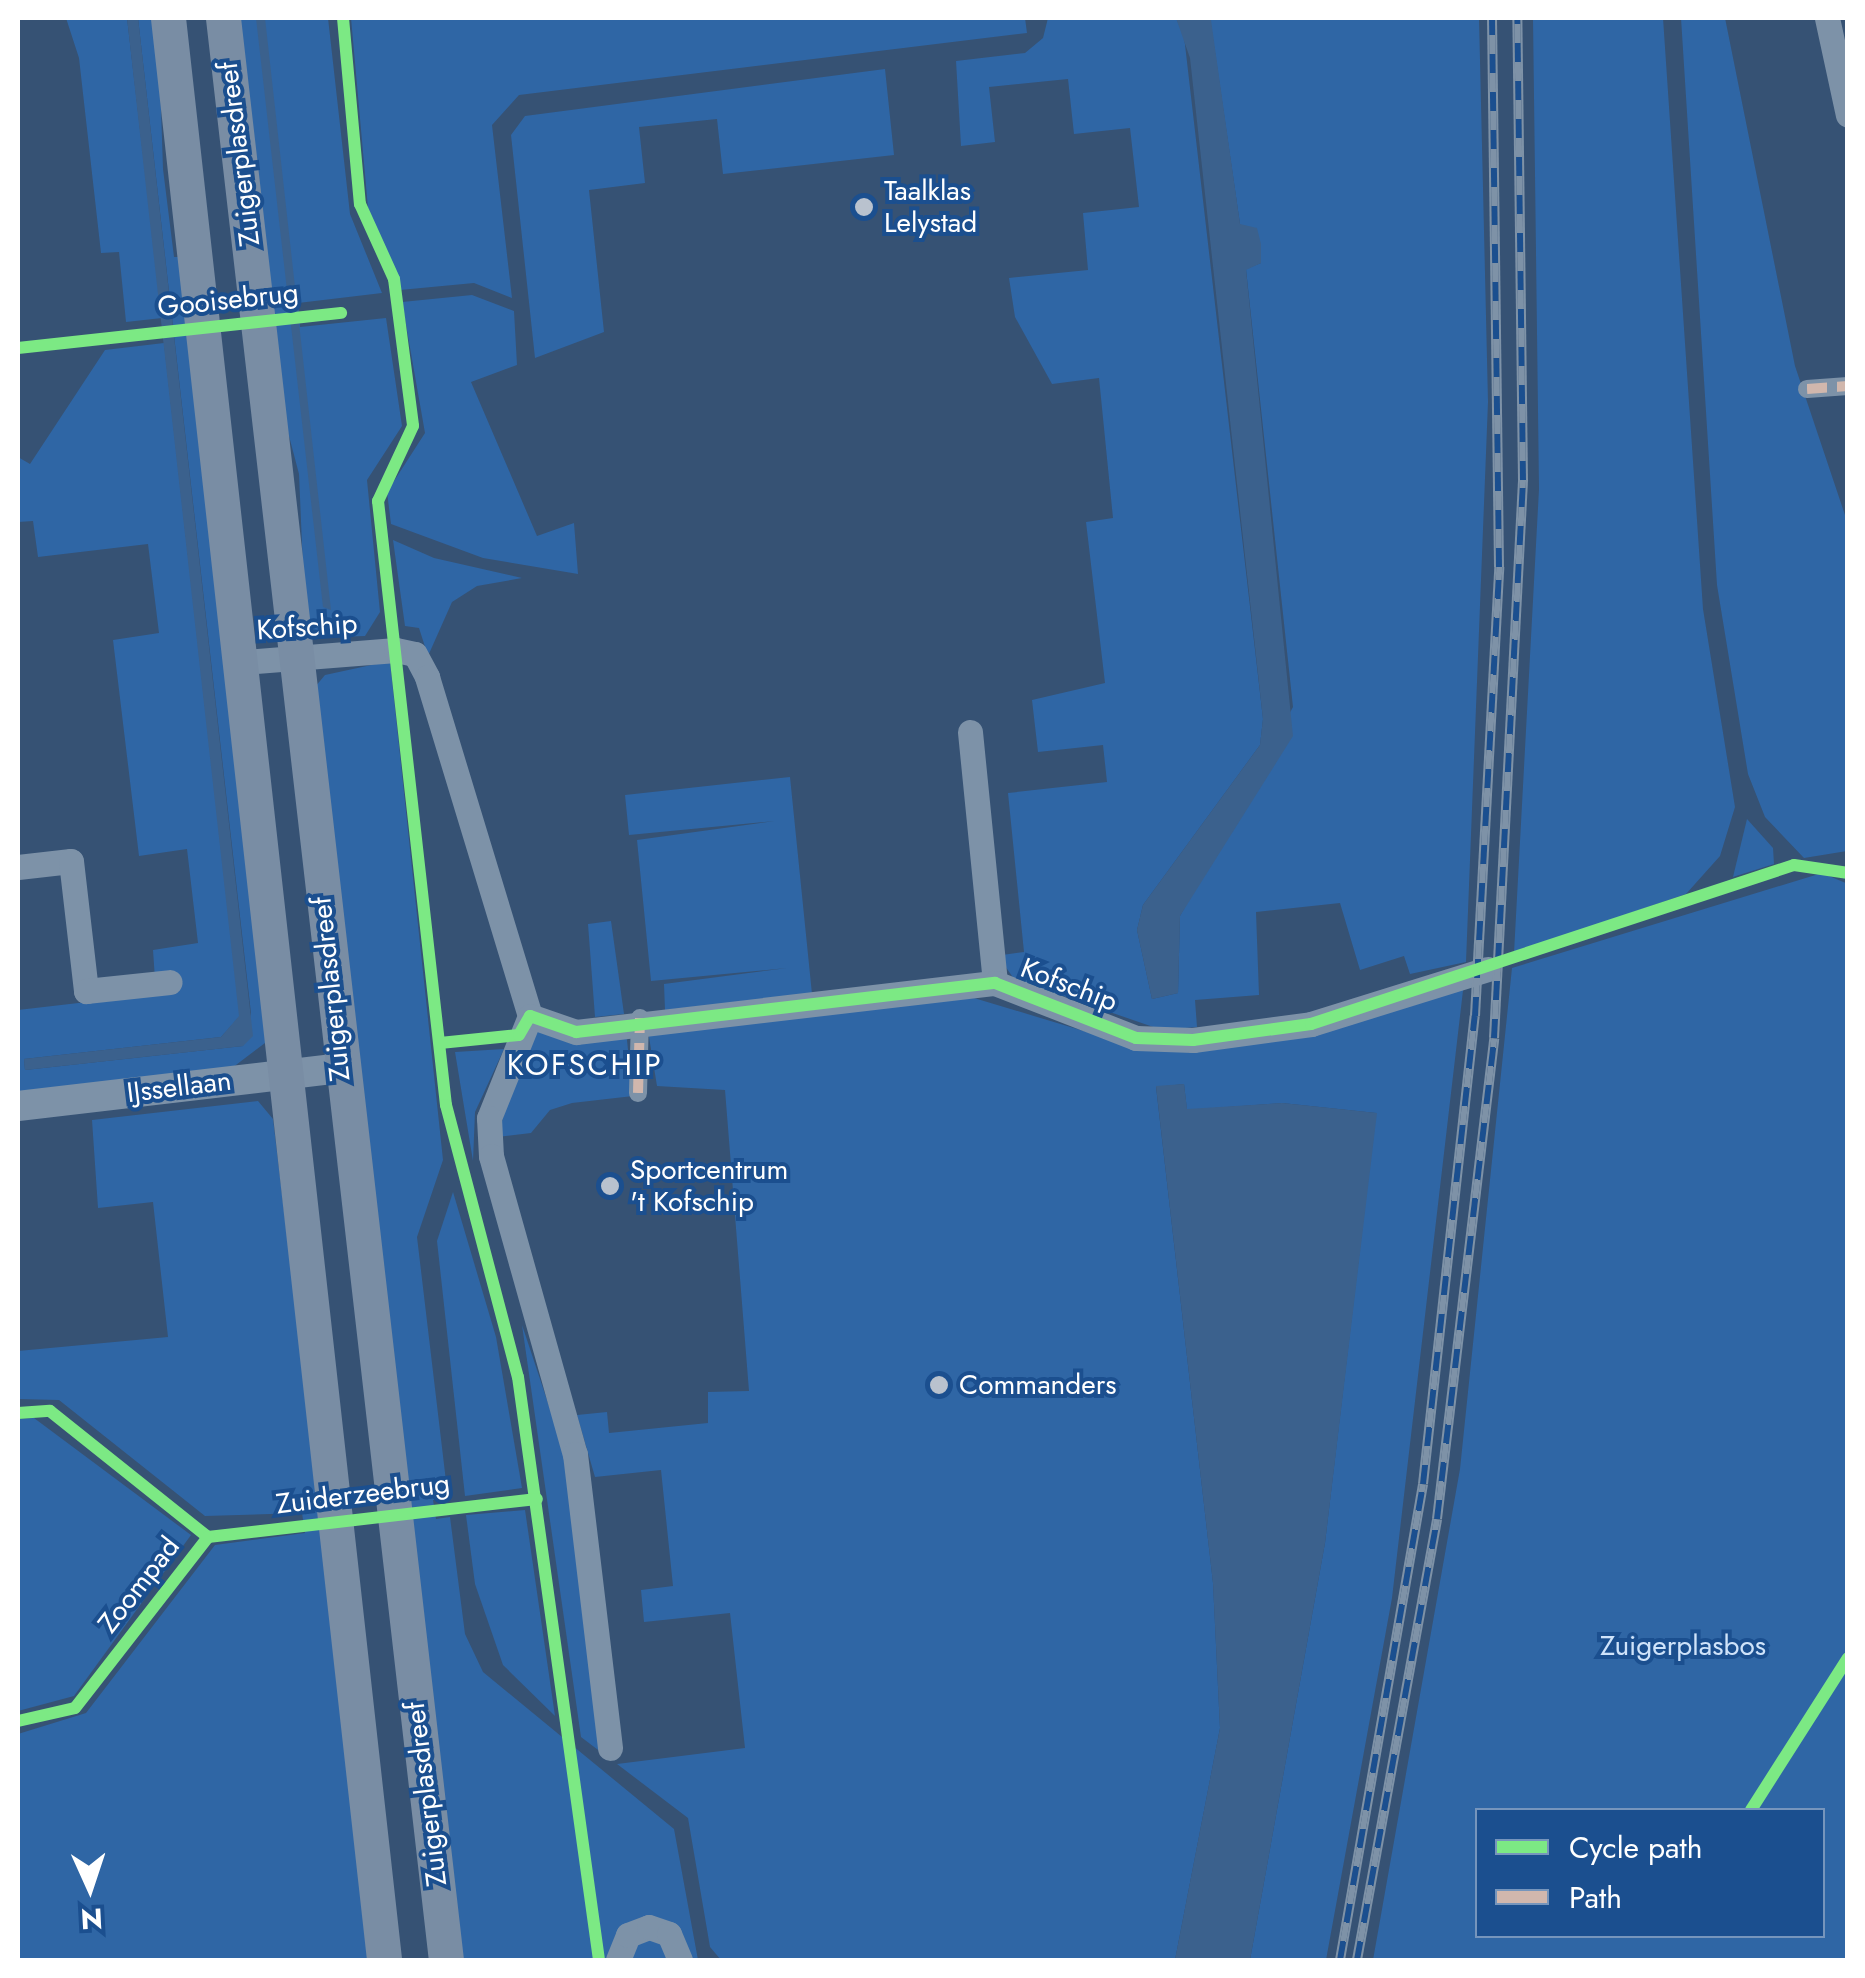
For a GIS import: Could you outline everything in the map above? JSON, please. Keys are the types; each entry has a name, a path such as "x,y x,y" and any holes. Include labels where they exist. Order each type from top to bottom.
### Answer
{"main road":[{"name":"Zuigerplasdreef","path":"168,18 291,1074 384,1960"},
{"name":"Zuigerplasdreef","path":"223,18 340,1068 446,1960"}],"street":[{"path":"1827,18 1847,105"},
{"path":"1807,389 1848,386"},
{"name":"Kofschip","path":"244,662 415,654 530,1016 576,1032 640,1018 995,983 1155,1041 1310,1024 1488,969"},
{"name":"Kofschip","path":"970,732 995,983"},
{"path":"18,867 71,861 86,991 170,982"},
{"path":"530,1016 490,1118 490,1156 576,1454 610,1748"},
{"path":"638,1093 640,1018"},
{"name":"IJssellaan","path":"18,1106 340,1068"},
{"path":"618,1960 628,1935 649,1927 669,1934 680,1960"}],"green space":[{"path":"66,18 127,18 162,318 126,322 119,252 101,253 79,58"},
{"path":"138,18 158,18 163,169 174,257 183,257 269,1040 232,1068 18,1093 18,1010 156,994 153,950 198,943 187,849 139,856 113,640 159,633 148,544 38,557 33,521 18,522 18,457 30,464 105,350 164,343 240,1016 221,1037 24,1059 25,1070 243,1046 251,1013"},
{"path":"238,18 328,18 350,214 382,293 298,303 300,327 386,318 402,426 367,480 380,612 365,636 306,638 299,474 283,413"},
{"path":"351,18 1025,18 1027,33 519,95 492,125 512,298 474,283 400,290 368,208"},
{"path":"1048,18 1176,18 1184,36 1263,719 1260,745 1143,905 1137,930 1152,999 1178,993 1180,916 1293,707 1246,269 1261,263 1240,224 1210,18 1479,18 1488,402 1466,962 1410,974 1404,956 1360,970 1340,903 1256,912 1259,995 1195,1000 1197,1027 1162,1030 1014,979 1003,963 1002,955 1024,952 1008,793 1107,782 1103,745 1038,752 1032,700 1105,683 1086,522 1113,518 1099,378 1052,384 1015,317 1009,278 1088,270 1083,213 1139,207 1130,128 1074,134 1068,79 989,87 995,142 961,146 956,61 1025,53 1043,38"},
{"path":"1533,18 1663,18 1703,609 1735,807 1720,856 1686,894 1514,953 1539,489"},
{"path":"1681,18 1725,18 1795,366 1847,521 1847,851 1804,858 1765,817 1748,774 1717,585"},
{"path":"885,69 894,155 723,174 717,119 639,127 645,183 589,190 604,332 535,358 511,135 525,116"},
{"path":"472,295 514,311 517,365 471,382 537,536 574,523 578,574 483,558 391,524 387,492 425,433 402,302"},
{"path":"393,540 434,558 522,578 477,586 452,602 428,656 419,628 405,626"},
{"path":"390,661 443,1160 417,1237 448,1498 433,1500 436,1519 450,1517 465,1634 483,1672 674,1829 698,1960 459,1960 315,687 325,675"},
{"path":"790,777 812,994 665,1010 664,984 787,968 651,981 637,840 775,821 629,835 625,795"},
{"path":"1747,819 1773,848 1774,864 1733,877"},
{"name":"Zuigerplasbos","path":"1822,873 1848,884 1847,1960 1373,1960 1460,1469 1512,968"},
{"path":"611,921 624,1014 595,1017 588,924"},
{"path":"1464,982 1392,1598 1326,1960 1250,1960 1325,1543 1376,1113 1282,1103 1187,1110 1184,1084 1156,1087 1213,1583 1220,1728 1175,1960 721,1960 710,1947 688,1818 617,1764 745,1748 730,1613 644,1622 641,1590 673,1586 661,1470 595,1477 577,1415 607,1412 609,1433 708,1423 708,1392 749,1391 725,1090 657,1086 648,1031 974,998 1147,1050"},
{"path":"532,1025 557,1037 626,1031 633,1096 572,1103 550,1110 531,1133 497,1137"},
{"path":"504,1049 475,1112 473,1161 455,1052"},
{"path":"258,1101 273,1119 374,1960 18,1960 18,1734 86,1713 215,1545 305,1533 302,1513 205,1516 59,1400 18,1399 18,1351 168,1337 153,1202 98,1208 92,1120"},
{"path":"453,1192 496,1337 522,1488 465,1496 437,1241"},
{"path":"522,1325 562,1445 606,1756 581,1737"},
{"path":"34,1418 191,1535 74,1696 18,1711 18,1419"},
{"path":"525,1510 555,1716 503,1665 475,1584 466,1515"}],"shaded area":[{"path":"127,18 138,18 253,1036 243,1046 25,1070 24,1059 221,1037 239,1016"},
{"path":"256,18 265,18 331,610 323,607"},
{"path":"1176,18 1211,20 1240,224 1257,228 1261,244 1261,263 1246,270 1293,736 1180,916 1178,993 1152,999 1137,930 1143,905 1260,745 1263,719 1190,58"},
{"path":"1184,1084 1187,1109 1282,1103 1377,1113 1325,1543 1250,1960 1175,1960 1220,1728 1213,1583 1156,1086"}],"railway":[{"path":"1340,1960 1423,1484 1475,1016 1499,567 1492,18"},
{"path":"1357,1960 1437,1519 1494,1038 1523,480 1517,18"}],"marked path":[{"path":"1807,389 1848,386"},
{"path":"638,1093 640,1018"}],"cycle path":[{"path":"343,18 360,204 394,279 413,426 378,501 446,1105 518,1377 599,1960"},
{"name":"Gooisebrug","path":"18,348 341,313"},
{"path":"440,1043 519,1035 530,1016 576,1032 995,983 1136,1038 1193,1040 1311,1024 1794,865 1848,873"},
{"path":"18,1413 50,1411 208,1537"},
{"name":"Zuiderzeebrug","path":"208,1537 537,1499"},
{"name":"Zoompad","path":"18,1721 75,1708 208,1537"},
{"path":"1752,1808 1848,1658"}],"place":[{"name":"Taalklas Lelystad","path":"864,207"},
{"name":"Sportcentrum 't Kofschip","path":"610,1186"},
{"name":"Commanders","path":"939,1385"}],"district":[{"name":"KOFSCHIP","path":"585,1065"}]}
